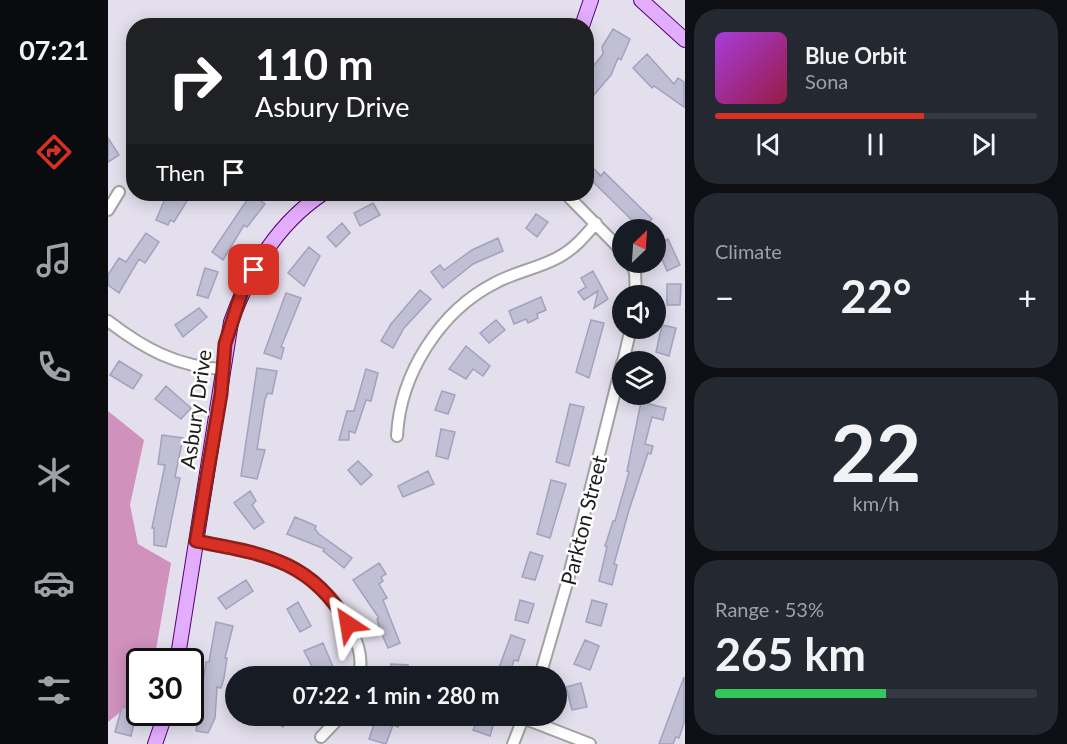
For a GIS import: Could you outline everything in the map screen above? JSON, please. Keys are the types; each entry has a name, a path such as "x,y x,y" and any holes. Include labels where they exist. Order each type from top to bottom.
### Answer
{"street":[{"path":"585,18 591,0"},
{"path":"641,0 684,40"},
{"path":"108,210 119,192"},
{"name":"Asbury Drive","path":"179,648 231,322 254,270 286,222 313,201"},
{"path":"573,201 612,240"},
{"path":"397,436 400,411 412,376 425,349 450,316 492,284 559,257 579,242 596,223"},
{"path":"108,321 131,339 166,358 189,366 223,369"},
{"name":"Parkton Street","path":"543,666 567,583 612,405"},
{"path":"196,541 275,558 314,580 336,604 355,636 361,659 360,666"},
{"path":"155,744 161,726"},
{"path":"321,736 331,726"},
{"path":"513,744 520,726"},
{"path":"548,726 590,744"}],"shaded area":[{"path":"108,411 144,440 130,505 138,544 171,563 156,648 126,648 126,707 108,722"}],"building":[{"path":"613,29 630,39 621,60 618,58 611,75 594,95 594,65 603,54 602,47"},
{"path":"647,54 674,84 678,78 684,82 684,107 654,86 652,88 633,68"},
{"path":"108,138 119,155 108,162"},
{"path":"594,169 601,176 604,172 652,219 631,219 594,183"},
{"path":"164,201 187,201 174,222 170,220 168,225 156,220"},
{"path":"246,201 261,201 265,204 247,227 244,225 223,260 212,252"},
{"path":"373,203 380,215 360,226 354,213"},
{"path":"536,214 548,222 537,237 526,228"},
{"path":"342,223 350,233 336,247 327,237"},
{"path":"146,233 159,242 145,263 139,259 119,293 108,285 108,275 119,258 126,262"},
{"path":"498,238 503,251 473,264 443,288 431,272 440,265 444,270 472,250"},
{"path":"668,239 680,265 667,271 666,269 666,240"},
{"path":"309,247 320,256 304,286 288,273"},
{"path":"205,268 218,272 208,298 197,295"},
{"path":"593,271 608,299 594,308 598,291 584,300 578,292 586,287 581,278"},
{"path":"667,284 681,284 680,305 667,305"},
{"path":"420,290 431,299 404,328 393,348 381,341 391,324"},
{"path":"286,293 301,298 281,347 284,348 281,359 264,353"},
{"path":"541,297 546,310 537,314 538,318 528,323 526,319 514,324 509,311"},
{"path":"199,308 207,317 183,337 175,325"},
{"path":"496,320 505,330 489,343 480,333"},
{"path":"591,320 604,323 589,378 576,372"},
{"path":"666,326 676,328 669,356 666,355 666,351 656,351 659,339 666,339"},
{"path":"466,346 490,366 483,376 473,369 466,379 449,369"},
{"path":"119,361 142,375 133,389 110,375"},
{"path":"257,368 277,371 272,394 268,393 265,399 257,449 265,450 257,479 241,476"},
{"path":"366,369 378,373 371,401 366,400 355,433 349,431 349,440 339,440 347,411 354,411"},
{"path":"166,386 191,408 181,419 155,399"},
{"path":"442,391 455,395 448,414 435,410"},
{"path":"570,404 584,407 569,466 556,462"},
{"path":"640,405 666,408 663,420 652,417 645,444 653,446 651,454 648,453 629,510 614,564 617,565 612,585 599,581 607,547 605,546 613,521 615,521 629,472 627,471"},
{"path":"441,429 455,432 448,459 436,456"},
{"path":"162,435 183,438 175,477 180,478 166,547 154,545 154,528 152,528 165,465 158,464"},
{"path":"358,461 372,475 361,485 348,470"},
{"path":"428,471 434,484 403,497 398,486"},
{"path":"551,480 566,484 550,538 537,534"},
{"path":"250,491 256,501 252,505 264,522 254,529 234,503"},
{"path":"295,517 316,526 315,529 319,534 352,558 344,568 323,551 325,549 287,534"},
{"path":"530,552 543,556 535,580 522,577"},
{"path":"379,563 386,574 381,577 383,581 379,584 387,598 383,600 400,643 388,648 380,630 377,619 379,618 353,580"},
{"path":"246,580 253,591 226,609 218,598"},
{"path":"520,600 534,604 528,623 515,620"},
{"path":"592,600 607,604 601,626 586,622"},
{"path":"298,602 311,626 300,632 287,609"},
{"path":"216,622 233,626 225,658 227,658 224,678 221,688 217,687 215,718 208,733 196,731 197,726 204,726 204,676 206,662 209,662"},
{"path":"511,635 525,640 518,661 514,660 512,666 500,666"},
{"path":"585,640 599,646 590,670 574,664"},
{"path":"323,643 333,666 312,666 304,651"},
{"path":"391,664 408,665 408,666 391,666"},
{"path":"684,677 684,723 679,738 676,737 673,744 659,744"},
{"path":"581,683 587,707 572,710 567,687"},
{"path":"122,707 126,708 126,726 133,726 131,736 115,732"},
{"path":"374,726 393,726 386,744 369,739"},
{"path":"475,726 493,726 490,736 473,730"}],"route":[{"path":"254,270 242,291 225,344 221,394 196,541 252,552 293,566 319,584 348,624"}]}
